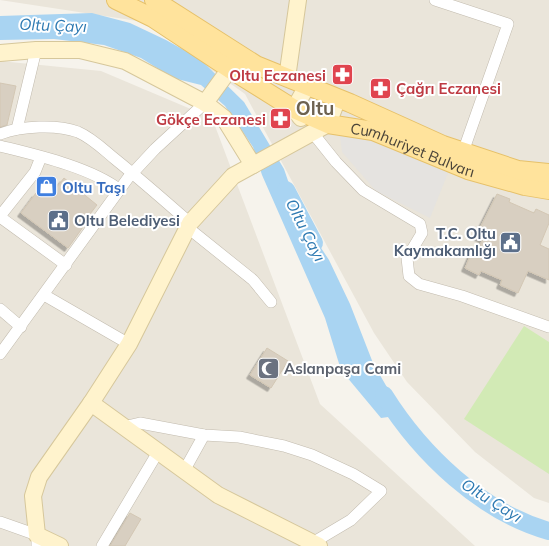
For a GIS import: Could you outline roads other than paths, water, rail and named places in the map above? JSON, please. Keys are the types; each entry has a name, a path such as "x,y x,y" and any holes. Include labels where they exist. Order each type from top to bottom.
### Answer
{"main road":[{"name":"Cumhuriyet Bulvarı","path":"116,0 153,18 226,74 294,109 328,124 373,131 468,170 525,186 549,190"},
{"name":"Cumhuriyet Bulvarı","path":"154,0 256,65 338,98 443,145 518,170 549,173"}],"street":[{"path":"287,78 298,0"},
{"path":"436,0 508,24 463,152"},
{"path":"0,53 36,50 80,50 125,61 205,103 224,118 253,165"},
{"path":"17,129 36,50"},
{"path":"0,354 133,173 155,149 205,103 240,54"},
{"path":"307,86 294,109 336,162 363,190 420,224 422,233 406,258 409,276 419,284 462,296 549,327"},
{"path":"37,541 33,496 39,477 91,403 129,344 188,225 233,176 328,124 338,98"},
{"path":"0,134 17,129 61,129 79,133 90,139 133,173 188,225 253,280 271,302"},
{"path":"0,146 41,157 95,175 120,190"},
{"path":"41,157 35,172 0,216 66,265"},
{"path":"44,295 129,344"},
{"path":"0,309 21,327"},
{"path":"91,403 218,495 312,545 351,520 381,491 353,474 312,455 284,446 239,437 204,435 140,423 123,426"},
{"path":"184,471 204,435"},
{"path":"102,546 158,452"},
{"path":"0,522 37,541 60,546"}],"water":[{"path":"92,13 130,23 166,40 200,59 244,102 284,169 300,216 329,260 350,304 373,363 403,415 381,418 341,370 325,318 262,175 253,147 225,106 201,85 173,78 141,58 104,45 54,39 0,40 0,16"}],"waterway":[{"name":"Oltu Çayı","path":"286,190 314,243"},
{"name":"Oltu Çayı","path":"384,395 416,438 455,478 500,510 524,522 549,531"}],"place":[{"name":"Oltu Eczanesi","path":"342,75"},
{"name":"Çağrı Eczanesi","path":"380,88"},
{"name":"Gökçe Eczanesi","path":"281,119"},
{"name":"Oltu Taşı","path":"47,187"},
{"name":"Oltu Belediyesi","path":"59,220"},
{"name":"T.C. Oltu Kaymakamlığı","path":"511,242"},
{"name":"Aslanpaşa Cami","path":"269,368"}],"district":[{"name":"Oltu","path":"315,108"}]}
